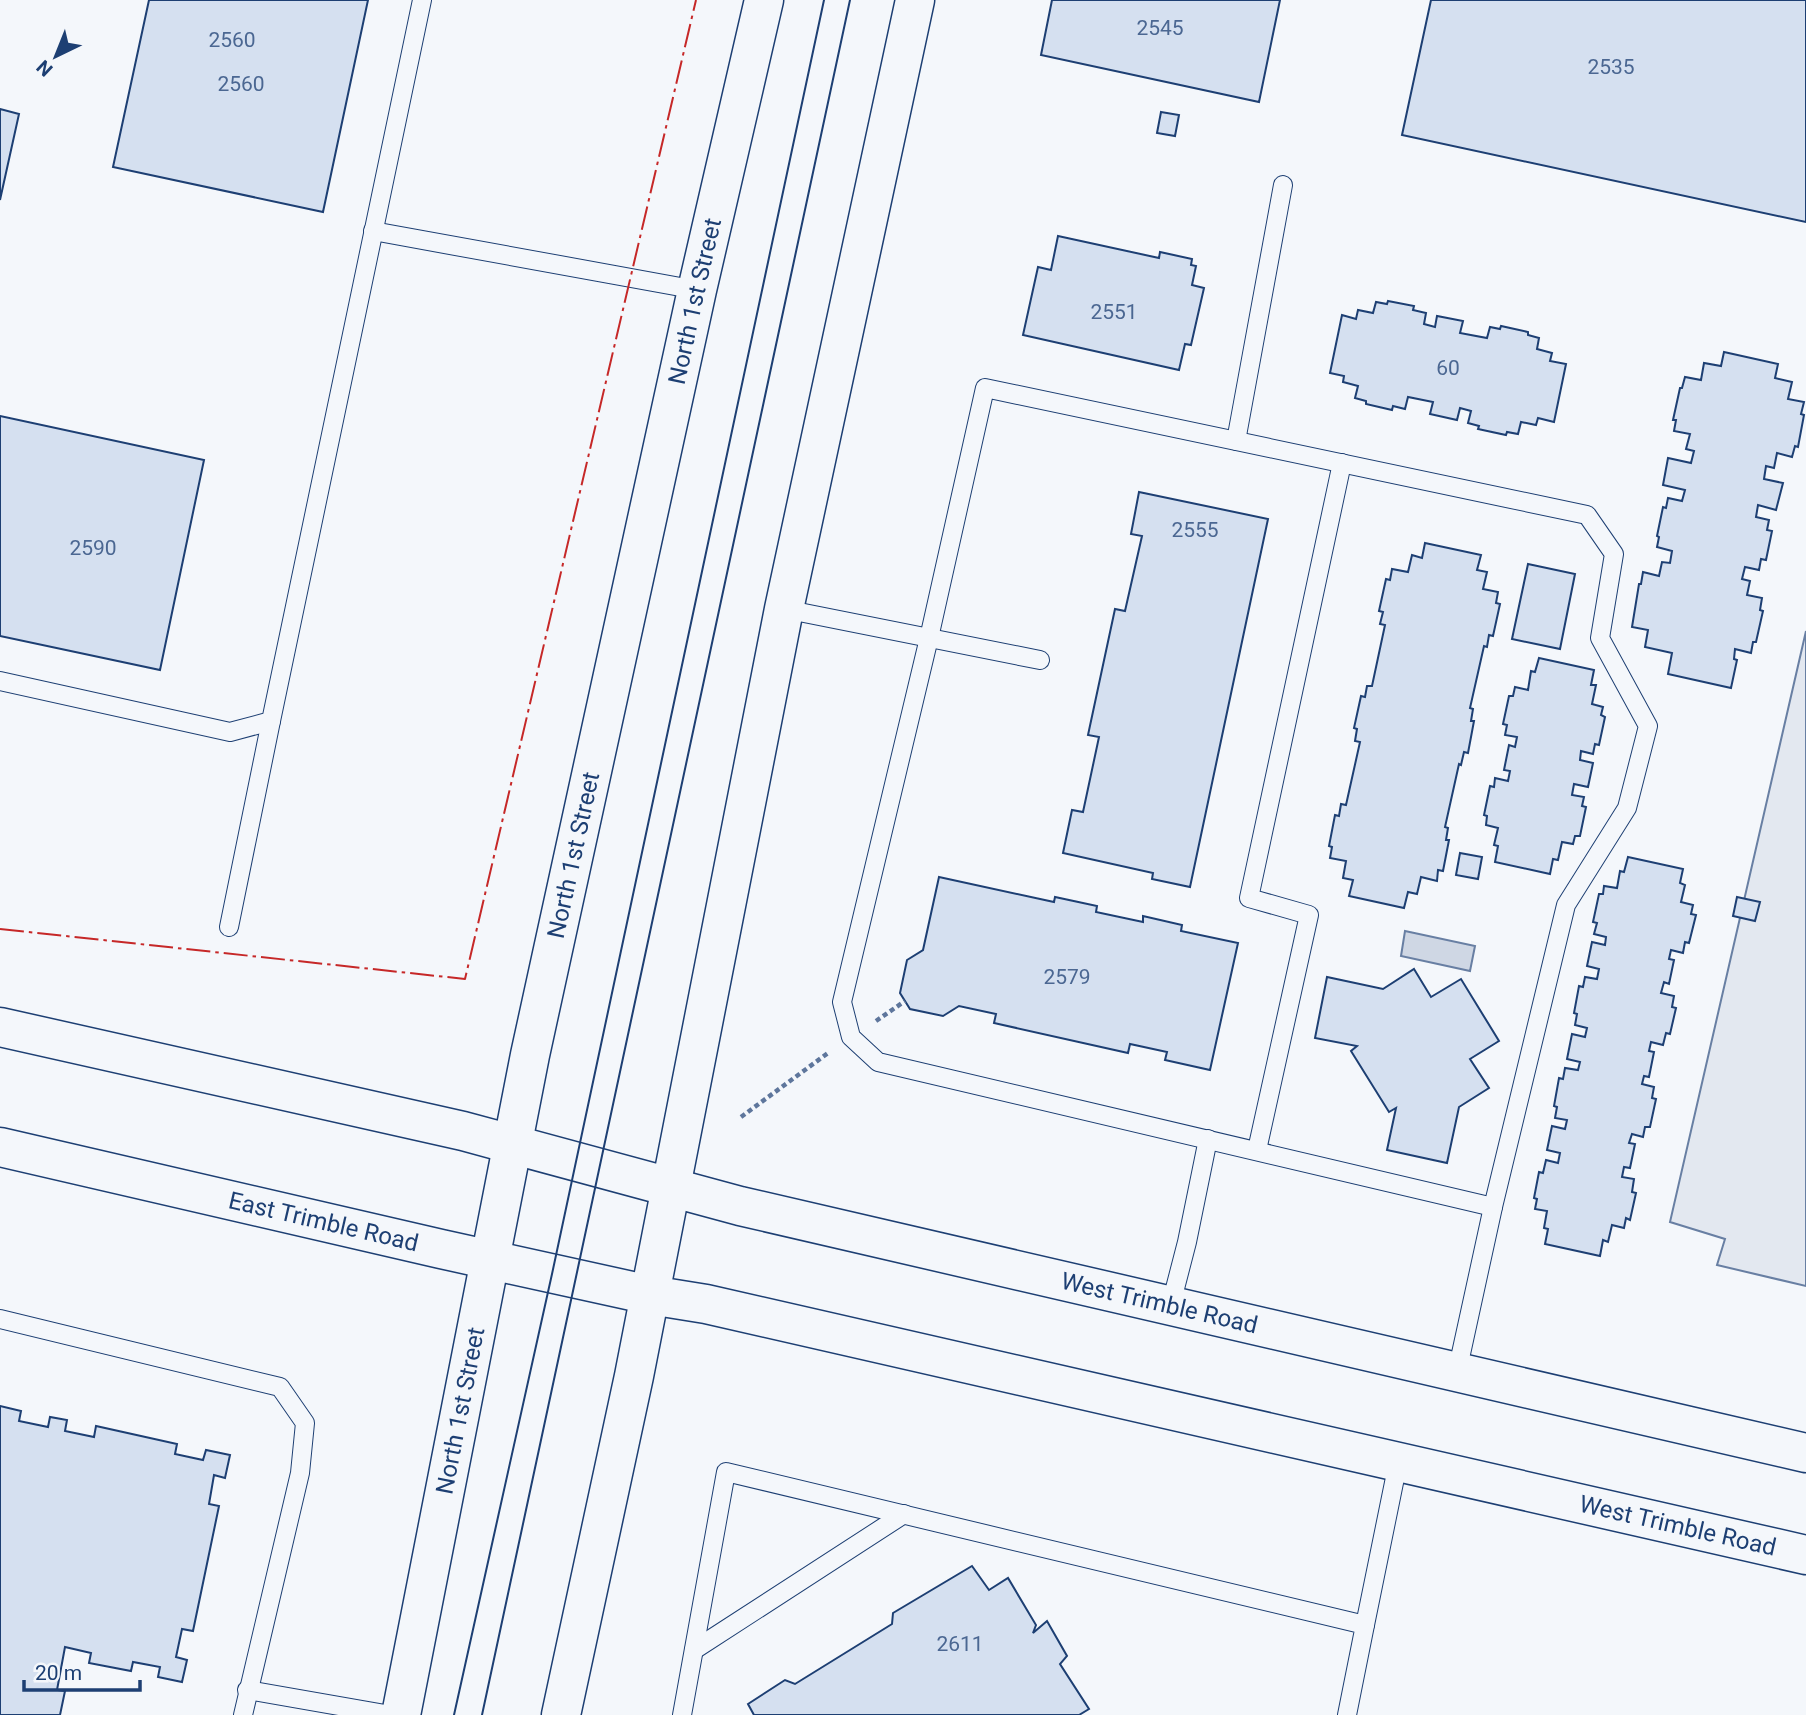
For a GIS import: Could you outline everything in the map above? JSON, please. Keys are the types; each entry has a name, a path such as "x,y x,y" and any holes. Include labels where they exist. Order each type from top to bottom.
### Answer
{"main road":[{"name":"North 1st Street","path":"401,1715 530,1055 697,290 764,0"},
{"path":"561,1715 650,1295 784,609 915,0"},
{"path":"0,1027 514,1143"},
{"name":"West Trimble Road","path":"514,1143 740,1206 1806,1453"},
{"name":"East Trimble Road","path":"0,1147 650,1295"},
{"name":"West Trimble Road","path":"650,1295 706,1304 1806,1555"}],"lane":[{"path":"229,927 422,0"},
{"path":"1236,441 1283,185"},
{"path":"373,231 697,290"},
{"path":"1457,1372 1493,1207 1566,905 1627,808 1648,726 1600,638 1614,554 1587,515 985,388 929,638 842,1002 851,1037 878,1062 1493,1207"},
{"path":"1257,1150 1310,915 1249,898 1342,463"},
{"path":"784,609 1040,660"},
{"path":"0,681 230,732 271,721"},
{"path":"1171,1304 1208,1139"},
{"path":"0,1319 280,1387 305,1423 300,1473 243,1715"},
{"path":"1347,1715 1398,1462"},
{"path":"682,1715 726,1472 1365,1625"},
{"path":"694,1650 904,1514"},
{"path":"247,1690 391,1715"}],"path":[{"path":"741,1116 905,1001"}],"shaded area":[{"path":"1806,631 1806,1286 1717,1265 1725,1239 1670,1222"},
{"path":"1405,931 1475,946 1470,971 1401,956"}],"building":[{"path":"149,0 368,0 323,212 113,167"},
{"path":"1052,0 1280,0 1259,102 1041,55"},
{"path":"1431,0 1806,0 1806,222 1402,135"},
{"path":"0,109 19,114 0,200"},
{"path":"1161,112 1179,115 1175,136 1157,133"},
{"path":"1058,236 1159,258 1160,252 1192,259 1191,265 1196,266 1192,285 1204,288 1191,345 1185,344 1179,370 1023,335 1038,267 1051,270"},
{"path":"1388,301 1414,306 1413,310 1426,313 1424,324 1435,327 1437,316 1463,321 1460,333 1487,338 1490,327 1500,329 1501,326 1528,332 1528,335 1539,338 1537,349 1552,353 1550,361 1566,364 1554,422 1538,418 1536,425 1521,422 1518,434 1507,432 1506,435 1478,429 1479,426 1468,423 1471,411 1460,408 1457,420 1430,414 1433,402 1408,397 1405,409 1393,406 1392,410 1366,404 1366,401 1355,398 1358,386 1343,382 1344,376 1330,373 1342,315 1356,319 1358,310 1373,313 1376,302 1387,304"},
{"path":"1724,352 1778,364 1775,378 1792,382 1788,399 1804,402 1798,447 1795,446 1792,457 1777,453 1774,468 1766,466 1764,479 1783,483 1776,510 1758,505 1756,517 1769,520 1767,530 1772,531 1766,560 1761,559 1759,570 1745,567 1742,579 1750,581 1747,595 1762,598 1760,610 1763,611 1751,653 1735,649 1734,659 1737,660 1731,688 1668,674 1672,653 1645,647 1648,630 1632,627 1643,572 1659,576 1662,562 1670,563 1672,551 1657,547 1657,536 1663,507 1666,508 1668,498 1682,501 1685,490 1663,485 1668,458 1691,463 1694,451 1686,449 1690,434 1674,431 1676,420 1673,420 1680,388 1685,377 1701,380 1704,363 1721,366"},
{"path":"0,416 204,460 160,670 0,636"},
{"path":"1139,492 1268,519 1190,887 1152,879 1153,873 1063,853 1072,810 1083,812 1099,737 1088,735 1115,609 1125,611 1142,536 1131,534"},
{"path":"1425,543 1481,555 1477,570 1487,572 1483,589 1498,592 1496,603 1500,604 1493,636 1489,635 1487,647 1484,646 1470,708 1473,709 1471,721 1474,721 1468,753 1464,752 1461,765 1459,764 1445,827 1448,828 1446,840 1449,840 1443,871 1438,870 1437,881 1421,877 1417,894 1408,892 1404,908 1349,896 1353,880 1343,878 1346,861 1330,858 1332,847 1329,846 1335,815 1339,816 1341,804 1346,805 1360,742 1355,741 1357,729 1354,728 1361,696 1365,697 1367,686 1372,686 1385,625 1380,624 1383,612 1379,611 1386,579 1390,580 1392,569 1408,572 1412,555 1422,558"},
{"path":"1528,564 1575,574 1560,649 1512,639"},
{"path":"1539,658 1594,670 1591,685 1596,685 1592,704 1603,707 1601,715 1605,717 1599,745 1595,744 1593,754 1581,751 1580,760 1593,763 1588,787 1574,784 1572,795 1584,797 1582,806 1586,807 1580,836 1575,836 1573,844 1562,842 1558,860 1553,859 1550,874 1495,862 1498,846 1494,845 1498,828 1486,825 1487,816 1484,815 1490,786 1494,787 1495,778 1508,781 1510,771 1504,770 1509,745 1515,747 1517,737 1505,735 1507,725 1503,724 1509,696 1513,696 1515,687 1528,690 1531,671 1535,672"},
{"path":"1460,853 1482,857 1478,879 1456,875"},
{"path":"1628,857 1683,869 1680,883 1685,885 1681,902 1693,905 1691,914 1696,915 1689,943 1685,942 1683,953 1671,950 1669,959 1674,960 1669,984 1664,982 1661,993 1674,996 1672,1007 1676,1008 1670,1034 1666,1033 1663,1045 1651,1042 1649,1051 1654,1052 1649,1077 1644,1076 1642,1084 1654,1087 1652,1098 1656,1099 1650,1127 1645,1127 1643,1137 1632,1134 1629,1143 1635,1144 1630,1168 1624,1167 1622,1177 1634,1179 1632,1192 1636,1193 1630,1220 1626,1218 1624,1228 1612,1225 1608,1242 1603,1240 1600,1256 1545,1244 1547,1211 1535,1209 1537,1199 1534,1198 1539,1172 1543,1173 1546,1160 1558,1163 1560,1153 1547,1150 1552,1126 1565,1129 1567,1120 1555,1118 1557,1107 1554,1106 1559,1078 1563,1079 1565,1068 1578,1070 1580,1062 1567,1059 1572,1034 1585,1037 1587,1028 1575,1025 1577,1014 1574,1013 1579,986 1583,987 1585,977 1597,979 1599,969 1587,966 1592,942 1605,945 1606,937 1594,934 1597,923 1593,922 1599,894 1603,894 1604,886 1617,888 1620,871 1624,872"},
{"path":"939,877 1054,902 1055,897 1097,906 1096,912 1143,922 1143,916 1182,925 1181,931 1238,943 1210,1070 1165,1060 1167,1052 1130,1044 1128,1053 994,1023 996,1014 959,1006 943,1016 910,1009 900,993 907,960 923,950"},
{"path":"1737,897 1760,902 1755,921 1733,916"},
{"path":"1414,969 1431,997 1461,979 1499,1041 1470,1059 1489,1088 1459,1107 1447,1163 1387,1150 1396,1108 1389,1112 1351,1051 1357,1046 1315,1038 1327,977 1383,989"},
{"path":"0,1406 21,1411 19,1421 48,1427 50,1417 67,1420 65,1431 94,1437 96,1426 177,1444 175,1454 203,1460 206,1450 230,1455 225,1478 214,1475 209,1504 219,1506 193,1631 182,1629 176,1657 187,1660 182,1682 158,1677 160,1667 133,1662 131,1671 89,1663 91,1653 65,1647 57,1690 65,1691 60,1715 0,1715"},
{"path":"972,1566 989,1590 1008,1578 1036,1625 1033,1633 1047,1621 1067,1656 1060,1664 1089,1709 1079,1715 754,1715 748,1704 785,1680 795,1684 892,1624 893,1613"}],"tram line":[{"path":"454,1715 552,1274 824,0"},
{"path":"482,1715 850,0"}],"power":[{"path":"0,929 465,979 696,0"}]}
